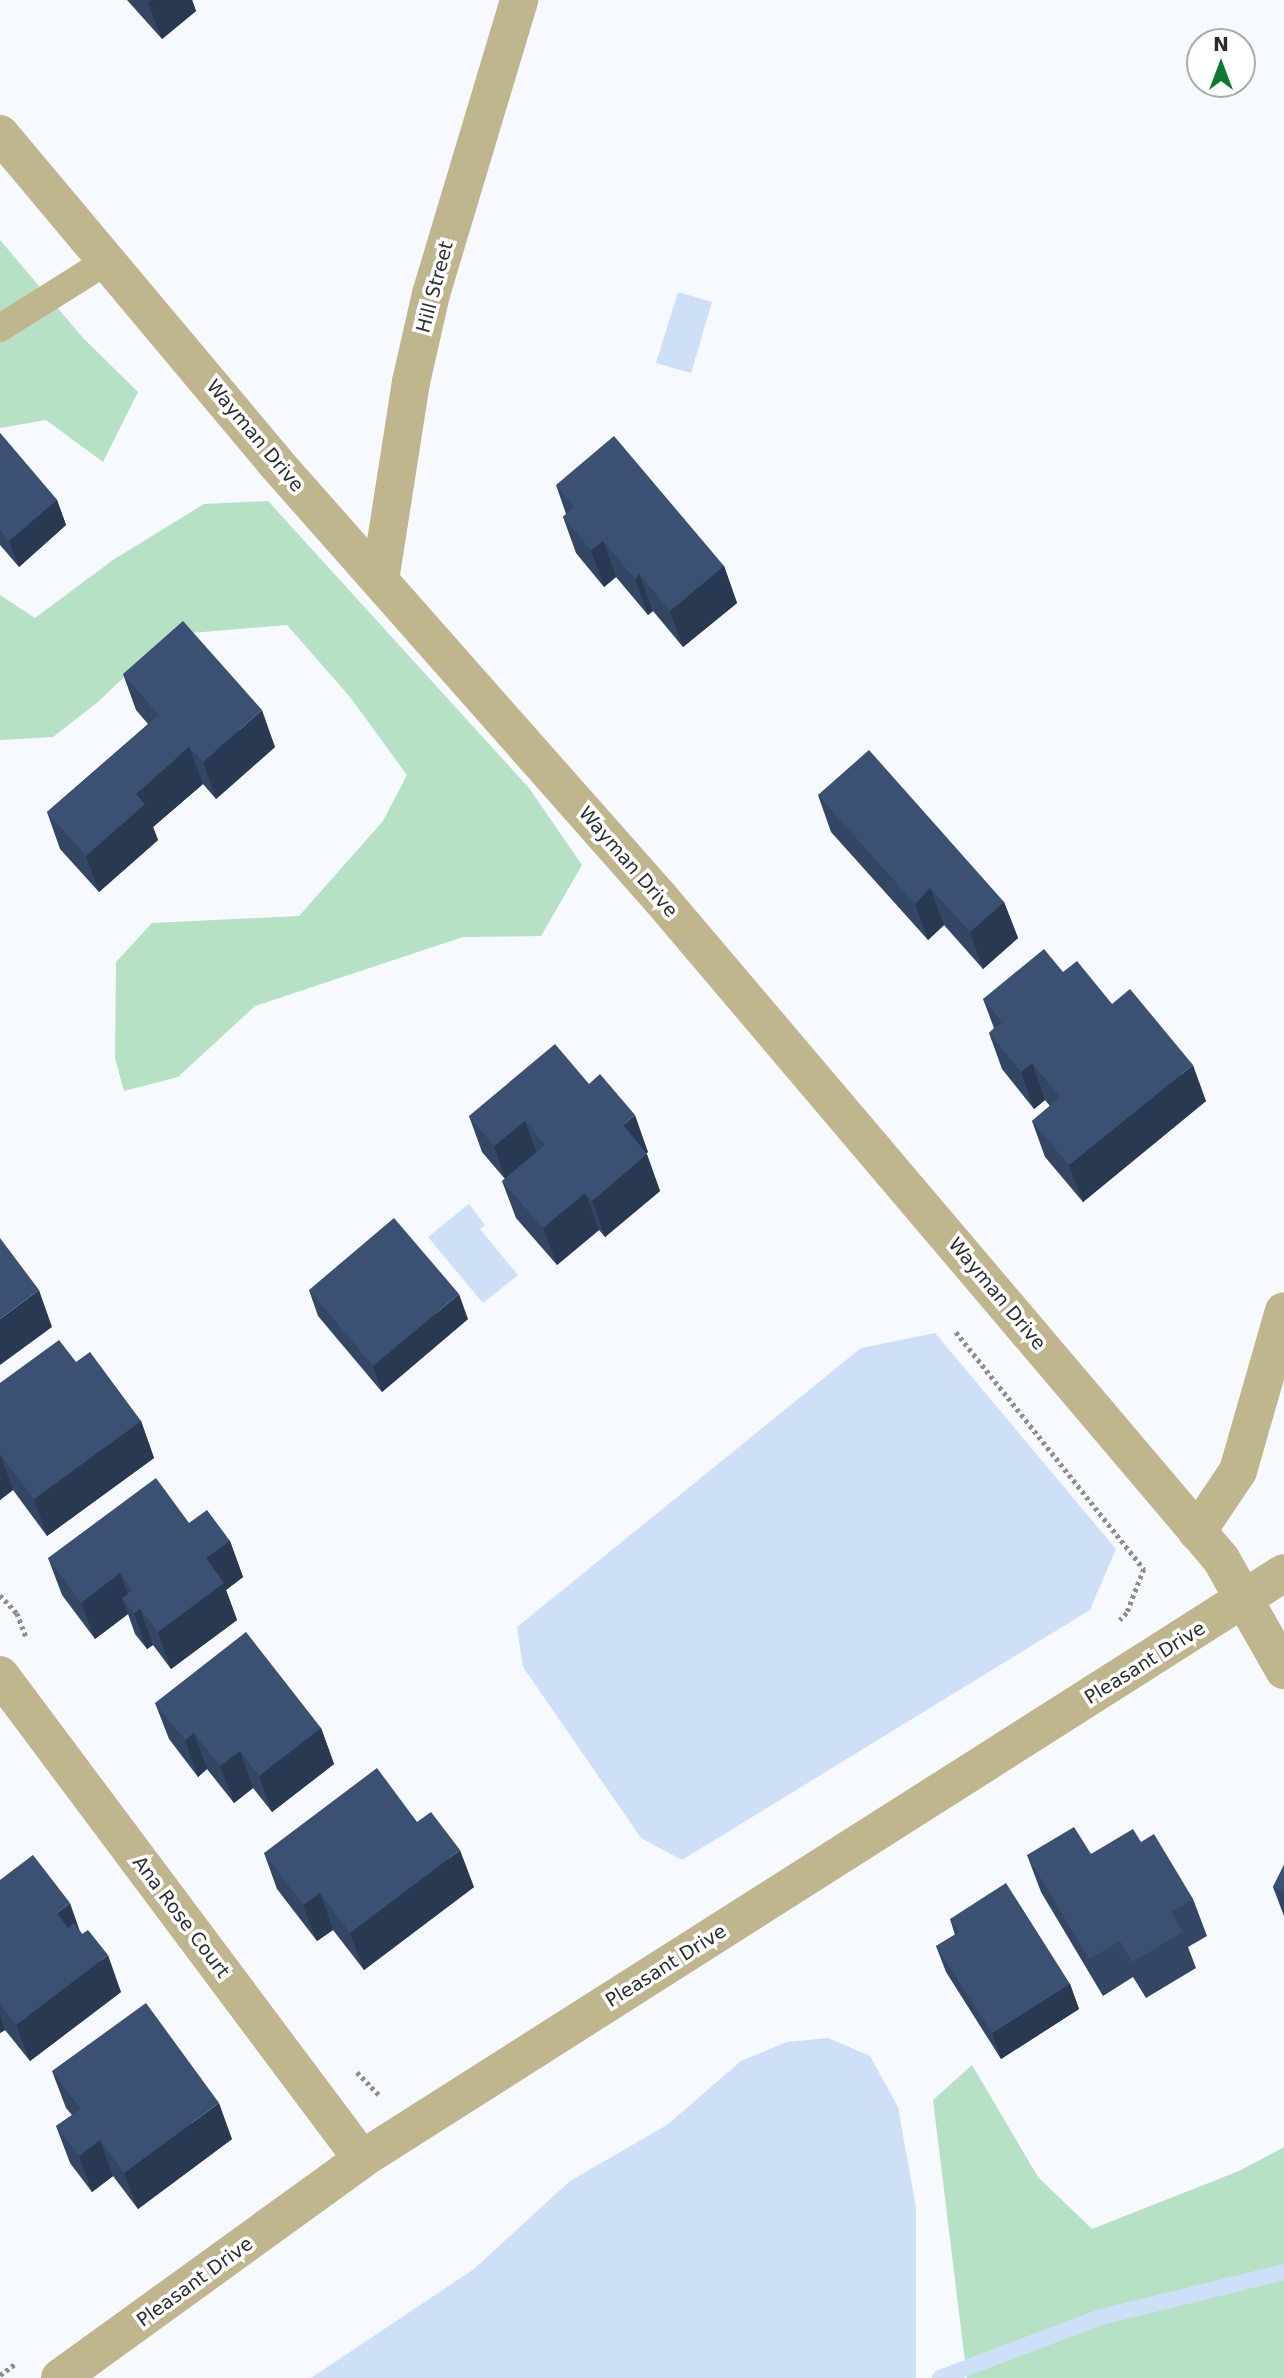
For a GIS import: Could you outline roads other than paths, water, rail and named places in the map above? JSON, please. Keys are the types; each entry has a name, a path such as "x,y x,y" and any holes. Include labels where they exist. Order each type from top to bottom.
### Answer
{"street":[{"name":"Hill Street","path":"380,580 431,294 519,0"},
{"name":"Wayman Drive","path":"0,134 380,580 661,899 1197,1532 1247,1599 1284,1670"},
{"path":"1197,1532 1238,1471 1284,1311"},
{"name":"Pleasant Drive","path":"60,2378 351,2145 1247,1599 1284,1573"},
{"name":"Ana Rose Court","path":"0,1675 351,2145"}],"lane":[{"path":"0,328 107,261"}],"water":[{"path":"678,292 712,302 691,373 656,363"},
{"path":"469,1204 485,1225 480,1229 518,1275 483,1303 428,1237"},
{"path":"935,1333 1116,1549 1090,1610 682,1860 641,1838 523,1667 517,1627 861,1348"},
{"path":"828,2038 870,2056 898,2107 916,2208 916,2378 311,2378 474,2269 570,2181 667,2125 741,2061 787,2042"}],"waterway":[{"path":"940,2378 1101,2317 1284,2272"}]}
